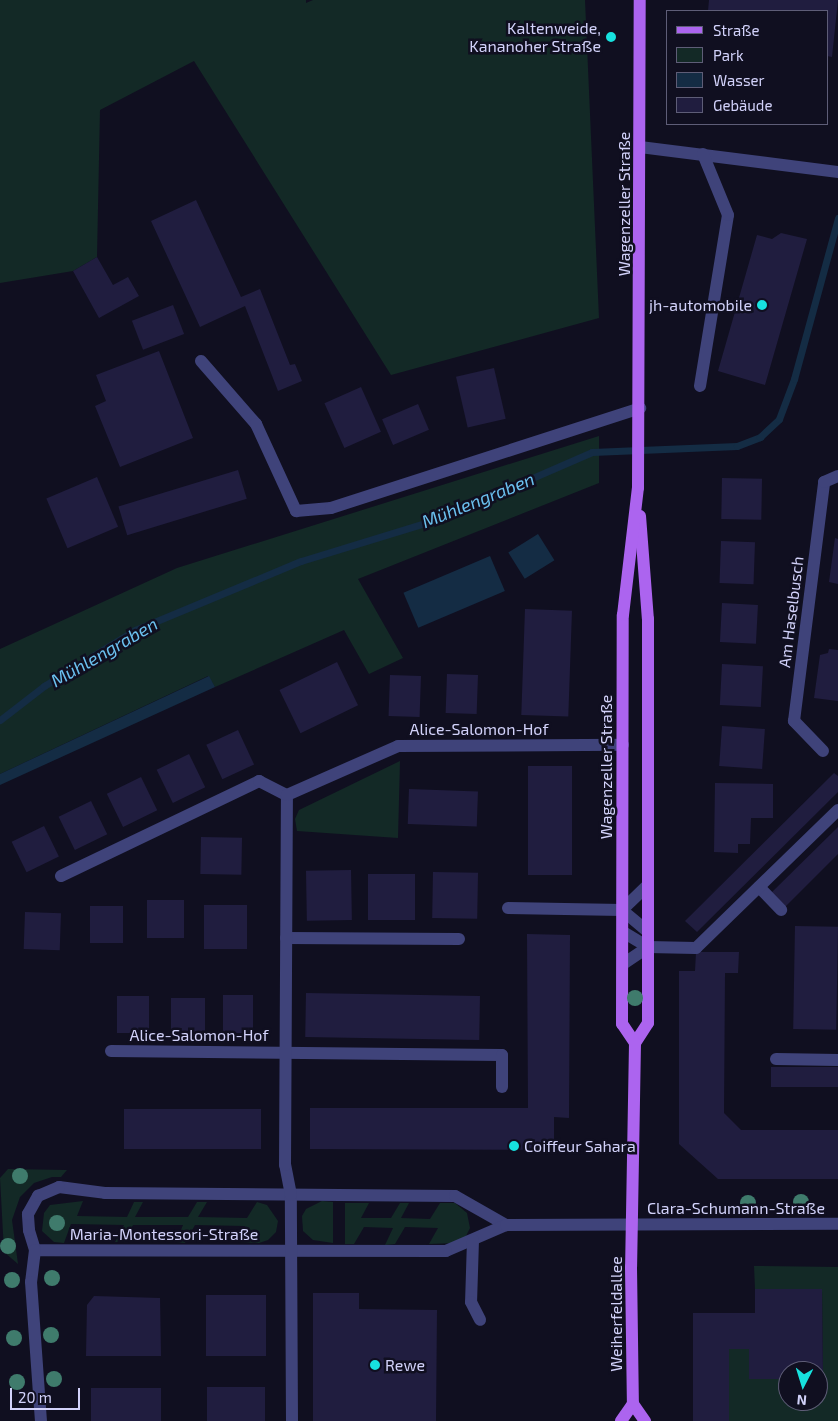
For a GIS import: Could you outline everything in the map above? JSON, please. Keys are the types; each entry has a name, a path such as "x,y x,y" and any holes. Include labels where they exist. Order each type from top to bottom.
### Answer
{"main road":[{"name":"Wagenzeller Straße","path":"638,488 648,619 646,887 648,1023 635,1043 622,1024 622,745 623,615 638,488 639,457 640,0"},
{"path":"633,1224 635,1043"},
{"name":"Weiherfeldallee","path":"633,1224 633,1404"},
{"path":"621,1421 633,1404 645,1421"}],"street":[{"path":"640,147 838,172"},
{"path":"700,386 728,214 703,154"},
{"path":"200,362 256,424 296,511 331,508 640,408"},
{"name":"Am Haselbusch","path":"823,751 794,721 824,482 838,476"},
{"name":"Alice-Salomon-Hof","path":"291,1195 285,1165 287,795 398,746 622,745"},
{"path":"61,876 259,781 287,795"},
{"path":"623,932 648,947 696,948 838,810"},
{"path":"622,910 646,887"},
{"path":"759,887 781,910"},
{"path":"508,908 622,910 647,931"},
{"path":"286,938 460,939"},
{"path":"623,964 648,947"},
{"name":"Alice-Salomon-Hof","path":"112,1051 502,1055 502,1087"},
{"path":"776,1059 838,1060"},
{"path":"41,1421 31,1282 35,1250 29,1230 28,1214 38,1196 59,1187 106,1193 455,1196 506,1225"},
{"path":"291,1195 292,1421"},
{"name":"Clara-Schumann-Straße","path":"633,1224 838,1224"},
{"name":"Maria-Montessori-Straße","path":"35,1250 446,1250 506,1225 633,1224"},
{"path":"473,1240 471,1302 480,1320"}],"green space":[{"path":"0,0 306,0 306,3 313,0 585,0 599,318 391,375 194,61 100,110 97,257 73,271 0,283"},
{"path":"599,436 599,483 358,579 403,658 369,674 344,630 215,687 208,676 0,774 0,649 177,568"},
{"path":"400,761 398,838 297,831 295,819 299,810"},
{"path":"8,1169 67,1170 61,1177 52,1177 34,1183 20,1197 12,1220 18,1264 4,1252 0,1178"},
{"path":"83,1201 77,1216 127,1217 134,1202 143,1202 135,1217 188,1217 197,1202 207,1202 198,1217 247,1218 257,1202 267,1205 278,1221 276,1232 268,1240 259,1243 236,1242 245,1226 195,1225 185,1243 176,1242 183,1225 133,1225 124,1242 115,1242 124,1225 71,1224 64,1243 54,1242 42,1231 44,1213 50,1205"},
{"path":"322,1201 333,1202 333,1243 313,1240 303,1231 302,1216 306,1209"},
{"path":"345,1203 369,1203 361,1218 391,1218 400,1203 409,1203 401,1218 430,1219 440,1203 455,1203 467,1213 470,1228 466,1236 455,1243 429,1244 438,1228 405,1227 395,1244 385,1245 393,1228 364,1227 354,1244 345,1244"},
{"path":"754,1266 838,1267 838,1421 729,1421 729,1349 749,1349 749,1379 778,1379 778,1411 828,1411 828,1361 823,1361 822,1290 755,1289"}],"water":[{"path":"538,534 554,560 525,579 508,553"},
{"path":"490,556 505,591 418,628 403,593"},
{"path":"209,676 215,687 0,785 0,774"}],"building":[{"path":"709,0 838,0 832,57 828,56 828,10 708,10"},
{"path":"196,200 241,297 260,289 290,365 295,364 302,381 278,391 245,306 200,327 151,221"},
{"name":"jh-automobile","path":"781,233 807,239 765,385 718,371 757,235 772,239"},
{"path":"97,257 113,285 128,277 139,296 99,318 73,271"},
{"path":"173,305 184,334 143,350 132,321"},
{"path":"159,351 193,438 120,467 95,406 106,401 96,375"},
{"path":"494,368 506,419 468,427 456,377"},
{"path":"361,387 381,432 344,448 324,403"},
{"path":"418,404 429,430 393,445 382,419"},
{"path":"238,470 247,499 127,535 118,507"},
{"path":"97,477 118,527 67,548 46,498"},
{"path":"722,478 762,479 761,520 721,519"},
{"path":"835,538 838,539 838,584 829,582"},
{"path":"721,541 755,542 754,584 720,583"},
{"path":"722,603 758,605 756,644 720,642"},
{"path":"525,609 572,611 568,717 521,715"},
{"path":"829,649 838,650 838,701 814,698 820,655 828,653"},
{"path":"337,662 358,705 301,733 279,690"},
{"path":"722,664 763,666 761,707 720,705"},
{"path":"447,674 478,675 477,714 446,713"},
{"path":"390,675 421,676 420,717 389,716"},
{"path":"722,726 765,729 762,769 719,766"},
{"path":"238,730 254,764 222,779 206,745"},
{"path":"189,754 205,787 173,803 157,770"},
{"path":"528,766 572,766 572,875 528,875"},
{"path":"834,773 838,776 838,792 697,932 685,921"},
{"path":"141,777 157,810 123,827 107,794"},
{"path":"715,783 773,784 773,818 751,818 750,844 738,844 738,853 714,852"},
{"path":"409,789 478,791 477,826 408,824"},
{"path":"91,801 107,834 75,850 59,817"},
{"path":"44,826 59,857 27,872 12,842"},
{"path":"838,827 838,854 783,909 769,895"},
{"path":"201,837 242,838 241,875 200,874"},
{"path":"351,870 352,920 307,921 306,871"},
{"path":"433,872 478,873 477,919 432,918"},
{"path":"368,874 415,874 415,920 368,920"},
{"path":"147,900 184,900 184,938 147,938"},
{"path":"204,905 247,905 247,949 204,949"},
{"path":"90,906 123,906 123,943 90,943"},
{"path":"25,912 61,913 60,950 24,949"},
{"path":"795,926 838,927 836,1030 793,1029"},
{"path":"527,934 570,935 569,1118 554,1117 554,1150 310,1149 310,1108 528,1108"},
{"path":"696,952 739,952 738,973 725,973 724,1113 741,1130 838,1130 838,1179 718,1179 679,1144 679,971 695,971"},
{"path":"306,993 480,996 479,1040 305,1037"},
{"path":"223,995 253,995 253,1033 223,1033"},
{"path":"117,996 149,996 149,1033 117,1033"},
{"path":"171,998 205,998 205,1034 171,1034"},
{"path":"771,1067 838,1067 838,1087 771,1087"},
{"path":"124,1109 261,1109 261,1149 124,1149"},
{"path":"755,1289 822,1289 823,1361 778,1361 778,1379 749,1379 749,1349 729,1349 729,1421 693,1421 693,1313 755,1313"},
{"name":"Rewe","path":"313,1293 359,1293 359,1309 437,1310 436,1421 313,1421"},
{"path":"206,1295 266,1295 266,1356 206,1356"},
{"path":"94,1296 160,1298 161,1356 86,1356 87,1305"},
{"path":"207,1387 265,1387 265,1421 207,1421"},
{"path":"91,1388 161,1388 161,1421 91,1421"}],"waterway":[{"name":"Mühlengraben","path":"0,720 44,686 135,630 301,561 438,519 592,452 737,446 760,437 779,419 794,379 838,218"}],"place":[{"name":"Kaltenweide, Kananoher Straße","path":"611,37"},
{"name":"jh-automobile","path":"762,305"},
{"name":"Coiffeur Sahara","path":"514,1146"},
{"name":"Rewe","path":"375,1365"}]}
